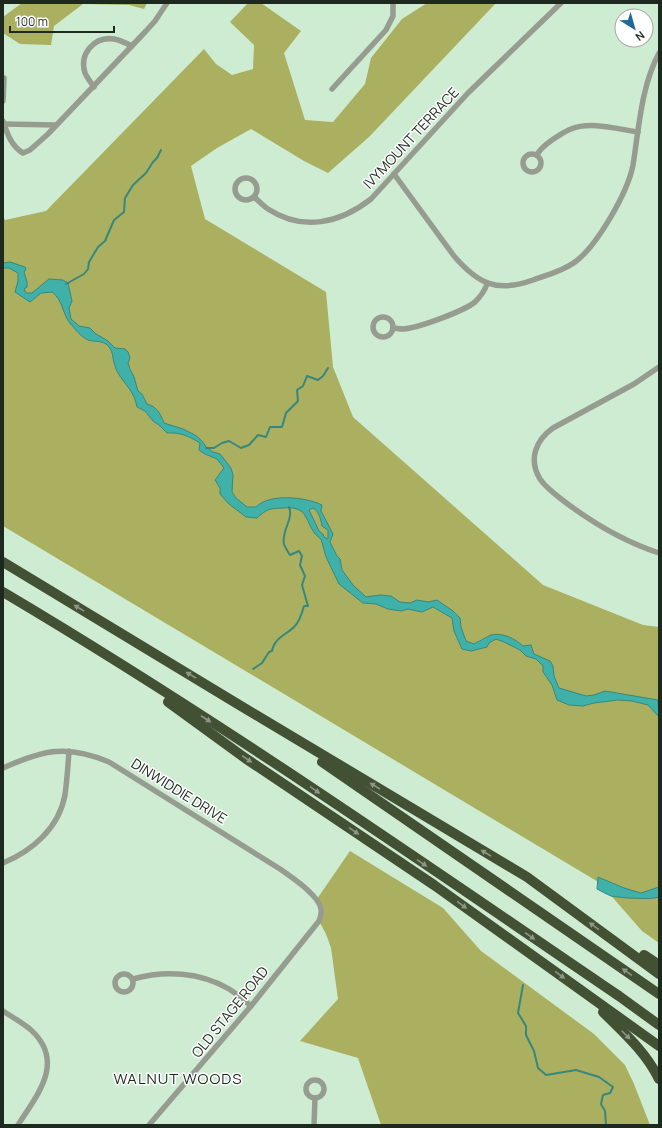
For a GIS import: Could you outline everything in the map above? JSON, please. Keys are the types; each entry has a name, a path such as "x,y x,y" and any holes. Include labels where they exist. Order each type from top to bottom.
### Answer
{"highway":[{"path":"3,562 527,877 659,974"},
{"path":"3,592 79,637 253,749 612,991 659,1025"},
{"path":"79,637 245,758 434,885 659,1046"},
{"path":"236,703 503,885 659,994"},
{"path":"610,937 632,947 659,965"},
{"path":"578,989 642,1052 659,1079"}],"street":[{"path":"56,126 4,122 12,143 18,150 23,153 30,150 42,140 56,126 94,87 155,21 167,3"},
{"path":"332,89 386,30 393,16 393,3"},
{"name":"IVYMOUNT TERRACE","path":"254,197 268,209 284,218 302,222 319,222 338,219 357,210 371,199 468,94 561,3"},
{"path":"94,87 87,78 84,67 84,57 90,47 101,40 107,39 118,40 132,46"},
{"path":"394,174 461,264 472,274 487,284 506,286 531,281 567,268 588,251 600,234 628,182 645,92 652,69 659,54"},
{"path":"3,101 4,78"},
{"path":"537,155 542,147 550,141 577,127 592,125 638,132"},
{"path":"247,178 254,181 257,187 254,197 244,201 238,198 234,188 240,179 247,178"},
{"path":"393,328 412,328 460,311 476,301 487,284"},
{"path":"659,367 634,384 553,428 545,434 536,447 535,461 538,475 543,482 553,493 579,513 624,539 659,553"},
{"name":"DINWIDDIE DRIVE","path":"3,768 38,754 59,751 69,751 94,756 109,762 286,873 317,899 321,909"},
{"path":"3,863 34,845 53,824 61,808 64,796 69,751"},
{"name":"OLD STAGE ROAD","path":"153,1124 319,921 321,909"},
{"path":"133,979 159,974 189,974 218,983 251,1006"},
{"path":"3,1011 32,1031 44,1048 47,1057 44,1085 18,1125"},
{"path":"314,1125 315,1098"}],"green space":[{"path":"22,3 147,3 144,9 129,5 83,4 54,26 51,45 20,44 3,33 3,17"},
{"path":"248,3 261,3 301,31 284,53 305,120 333,122 365,84 371,58 402,19 427,3 496,3 369,137 328,173 304,161 251,129 217,148 191,166 205,219 326,292 333,367 353,417 543,585 643,625 659,627 659,943 642,931 600,883 3,526 3,216 5,220 46,211 204,49 216,64 232,75 253,69 254,45 230,22"},
{"path":"350,851 443,908 481,951 594,1034 625,1065 650,1125 381,1125 358,1058 300,1041 338,999 331,948 319,921 321,916 317,899"}],"water":[{"path":"10,262 25,267 26,269 24,272 27,287 24,289 26,293 32,293 49,279 63,280 68,283 72,301 69,308 71,319 79,326 90,328 115,348 125,349 128,352 130,358 128,363 138,391 142,394 147,404 158,411 164,423 183,429 195,435 207,448 220,454 231,468 233,475 232,492 236,498 247,507 256,507 262,503 278,498 298,498 322,505 321,511 333,534 330,542 340,559 342,570 353,585 366,597 380,595 391,596 400,602 410,603 417,600 428,602 437,600 460,618 461,627 466,641 474,644 491,635 500,634 513,639 523,646 531,645 534,654 550,661 553,666 554,676 559,688 586,696 605,691 658,700 659,717 648,705 632,701 618,700 583,706 569,705 557,700 552,685 543,672 543,666 536,659 526,656 520,650 496,639 489,643 487,647 471,651 462,649 454,631 452,618 433,607 422,612 408,609 401,611 388,609 376,604 363,603 339,584 326,557 321,539 315,534 303,513 293,508 283,508 269,510 257,518 246,517 229,504 220,494 220,488 215,480 224,468 217,459 199,450 200,443 192,438 180,434 167,433 153,421 145,411 137,407 131,392 116,370 112,351 109,346 101,342 88,340 80,334 67,319 56,295 52,292 41,293 30,302 15,292 18,281 18,273 9,268 3,268 3,263","holes":["313,508 317,511 322,526 328,530 328,539 319,531 309,510"]},
{"path":"598,877 624,888 641,893 659,887 659,897 643,899 611,896 597,889"}],"waterway":[{"path":"66,284 84,274 88,269 89,262 98,247 105,241 114,220 124,212 125,198 133,185 146,173 161,150"},
{"path":"206,448 214,448 229,441 241,448 249,445 258,435 266,437 270,427 282,427 286,413 298,401 297,390 303,386 307,376 318,380 323,376 328,368"},
{"path":"253,669 262,663 269,652 272,651 275,643 296,625 304,606 308,606 302,585 305,576 300,565 302,556 299,551 290,555 284,544 284,534 290,516 289,507"},
{"path":"523,985 518,1013 526,1026 526,1035 534,1051 538,1068 546,1075 576,1070 599,1077 613,1087 610,1093 603,1095 601,1104 605,1111 606,1125"}],"district":[{"name":"WALNUT WOODS","path":"178,1079"}]}
